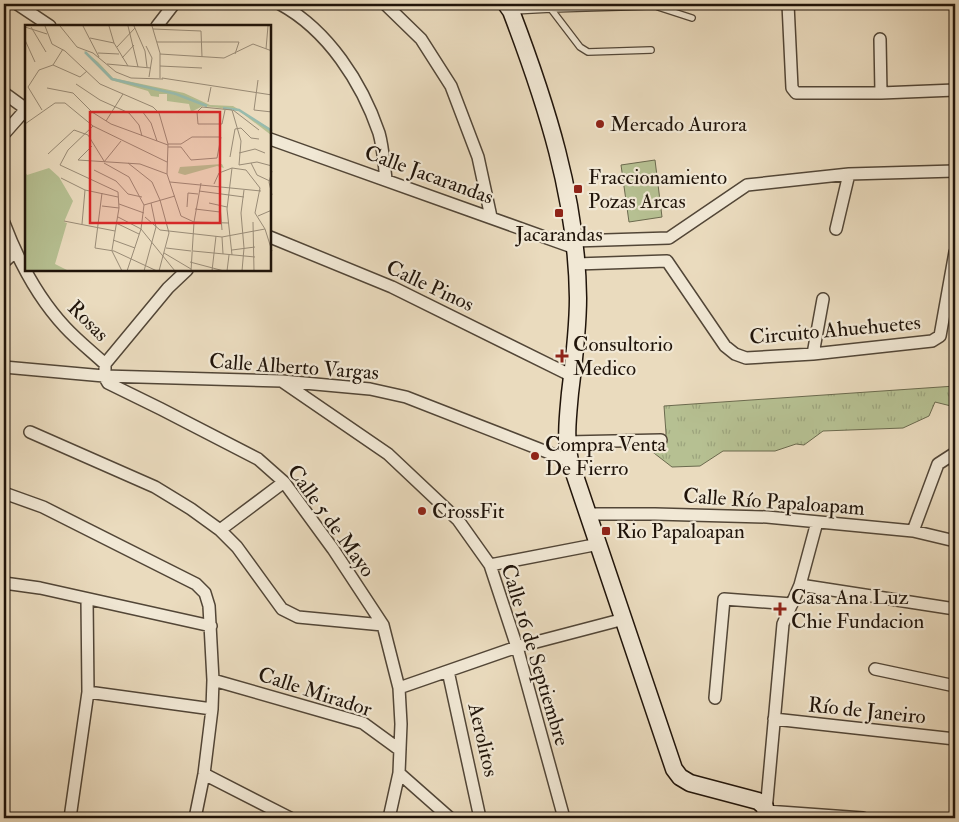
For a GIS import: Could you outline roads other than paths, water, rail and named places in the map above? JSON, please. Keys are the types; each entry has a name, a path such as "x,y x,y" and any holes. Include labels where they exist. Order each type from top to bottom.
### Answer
{"main road":[{"path":"509,7 539,84 563,172 575,251 578,320 567,442 570,460 676,773 684,781 758,802 764,807 766,815"}],"street":[{"path":"18,4 49,25"},
{"path":"158,25 174,4"},
{"path":"280,4 291,10 319,33 342,62 360,92 379,135 386,179"},
{"path":"385,4 421,39 451,86 478,157 491,217"},
{"path":"788,4 792,88 796,93 881,93 955,90"},
{"path":"880,39 881,93"},
{"path":"4,93 25,108"},
{"path":"4,134 25,110"},
{"name":"Calle Jacarandas","path":"271,139 491,217 575,251"},
{"path":"575,251 669,238 747,184 849,174 955,171"},
{"path":"836,229 849,174"},
{"name":"Rosas","path":"4,223 15,252 25,269"},
{"name":"Calle Pinos","path":"271,237 392,288 572,376"},
{"name":"Circuito Ahuehuetes","path":"575,251 667,261 725,346 735,354 746,358 813,354 932,341 940,336 955,252"},
{"path":"4,262 15,252"},
{"name":"Rosas","path":"26,271 46,304 60,322 105,364"},
{"path":"104,376 105,364 168,288 186,271"},
{"path":"813,354 823,299"},
{"name":"Calle Alberto Vargas","path":"4,367 104,376 282,381 370,389 406,397 570,460"},
{"name":"Calle 5 de Mayo","path":"104,376 108,383 258,459 284,482 333,549 383,625 398,688 401,724 399,773 389,818"},
{"name":"Calle 16 de Septiembre","path":"282,381 388,454 458,520 490,565 517,647 564,818"},
{"path":"30,432 155,487 191,509 220,530 237,547 282,609 298,617 383,625"},
{"path":"567,442 661,440"},
{"path":"914,531 938,464 955,453"},
{"path":"220,530 284,482"},
{"path":"4,493 42,507 196,584 205,593 209,606 213,680 212,709 204,774 195,818"},
{"name":"Calle Río Papaloapam","path":"589,514 749,517 817,522 914,531 955,541"},
{"path":"817,522 800,585 783,624 766,815 863,818"},
{"path":"490,565 599,544"},
{"path":"4,583 40,588 210,626"},
{"path":"800,585 955,609"},
{"path":"715,698 724,598 792,604"},
{"path":"70,818 88,692 87,599"},
{"path":"398,688 517,647 624,619"},
{"path":"875,669 955,686"},
{"name":"Aerolitos","path":"448,671 480,818"},
{"name":"Calle Mirador","path":"213,680 364,723 400,750"},
{"path":"88,692 212,709"},
{"name":"Río de Janeiro","path":"774,719 955,740"},
{"path":"399,773 450,818"},
{"path":"204,774 290,818"}],"lane":[{"path":"509,7 550,9 655,6 692,18"},
{"path":"550,9 570,36 585,51 596,53 651,50"}],"place":[{"name":"Mercado Aurora","path":"600,124"},
{"name":"Fraccionamiento Pozas Arcas","path":"578,189"},
{"name":"Jacarandas","path":"559,213"},
{"name":"Consultorio Medico","path":"562,356"},
{"name":"Compra Venta De Fierro","path":"535,456"},
{"name":"CrossFit","path":"422,511"},
{"name":"Rio Papaloapan","path":"606,531"},
{"name":"Casa Ana Luz Chie Fundacion","path":"780,609"}]}
